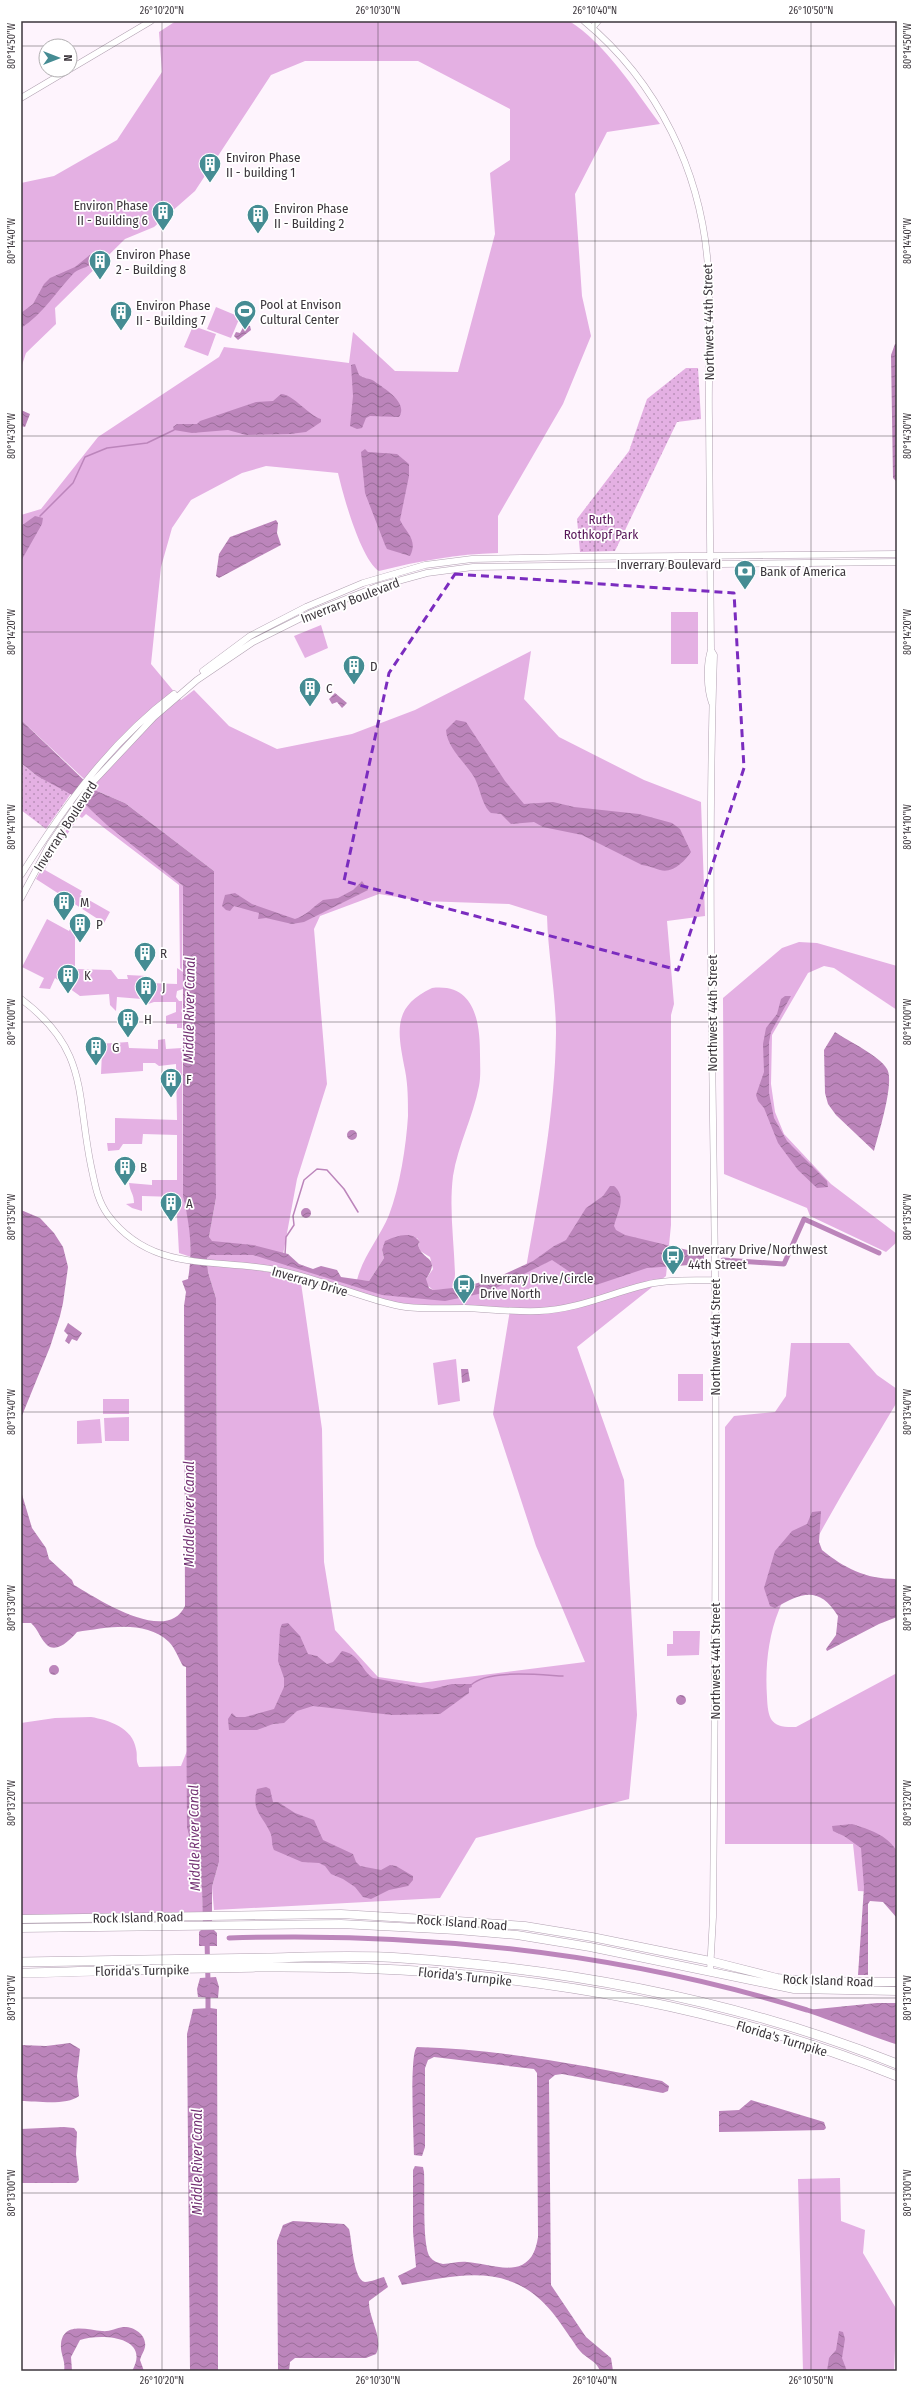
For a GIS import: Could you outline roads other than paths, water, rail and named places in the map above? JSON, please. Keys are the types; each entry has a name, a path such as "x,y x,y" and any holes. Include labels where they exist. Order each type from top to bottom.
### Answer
{"highway":[{"name":"Florida's Turnpike","path":"21,1962 220,1958 398,1958 486,1965 580,1978 683,1999 777,2023 897,2064"},
{"name":"Florida's Turnpike","path":"21,1973 316,1968 401,1970 486,1977 579,1990 680,2009 767,2032 897,2076"}],"main road":[{"name":"Rock Island Road","path":"21,1919 200,1915 341,1914 525,1926 710,1961 785,1984 814,1991 897,1991"},
{"name":"Rock Island Road","path":"21,1928 200,1924 341,1924 516,1935 590,1947 710,1971 785,1984 814,1982 897,1982"}],"street":[{"path":"21,98 151,21"},
{"name":"Northwest 44th Street","path":"586,21 634,69 650,91 679,148 700,205 708,269 711,556 711,650 708,670 709,695 712,703 711,873 715,1280 714,1874 710,1971"},
{"path":"592,28 598,21"},
{"name":"Inverrary Boulevard","path":"21,875 117,744 152,711 250,636 306,607 364,583 425,565 472,559 897,554"},
{"path":"817,555 817,563"},
{"name":"Inverrary Boulevard","path":"88,782 154,717 197,680 253,642 312,613 376,587 427,573 473,567 897,562"},
{"name":"Inverrary Boulevard","path":"21,898 76,798"},
{"name":"Inverrary Drive","path":"21,999 44,1017 56,1032 74,1065 82,1098 90,1158 98,1199 108,1215 124,1233 151,1251 190,1261 280,1270 397,1306 428,1308 539,1311 576,1307 644,1285 666,1281 715,1280"}],"water":[{"path":"91,254 95,258 92,264 73,274 43,310 21,328 21,313 33,304 44,284 50,278 75,267"},
{"name":"Pool at Envison Cultural Center","path":"245,324 250,326 251,330 238,340 234,336 236,332 240,333"},
{"path":"895,344 897,344 897,482 893,478 891,355"},
{"path":"355,364 359,375 374,381 394,396 401,406 399,417 370,416 366,418 362,428 357,429 350,426 353,396 351,365"},
{"path":"281,394 291,397 311,414 321,419 321,422 306,432 290,434 246,435 228,430 192,433 174,430 173,427 177,424 197,424 200,421 256,402 273,401"},
{"path":"21,410 30,414 25,427 21,426"},
{"path":"365,449 368,452 397,454 409,464 409,476 400,520 411,537 413,546 410,556 387,549 385,545 365,493 361,452"},
{"path":"35,516 43,518 42,524 21,561 21,526"},
{"path":"276,520 278,523 277,533 281,545 219,578 216,576 219,554 230,537"},
{"path":"335,693 347,703 342,708 337,702 332,704 329,699"},
{"path":"21,720 89,785 97,791 125,803 214,871 216,1198 209,1237 212,1241 253,1245 288,1254 299,1264 313,1269 321,1266 337,1270 341,1277 369,1281 384,1258 382,1250 385,1241 399,1236 408,1235 416,1238 420,1242 418,1244 420,1250 431,1262 432,1266 426,1279 429,1288 433,1290 463,1287 496,1278 533,1261 554,1246 566,1240 586,1208 603,1196 610,1186 614,1186 618,1190 621,1200 614,1226 616,1230 625,1235 704,1254 704,1264 647,1268 596,1285 579,1278 552,1260 488,1292 445,1301 382,1295 253,1255 211,1255 207,1258 208,1272 216,1298 219,1862 212,1887 212,1928 217,1933 217,1946 199,1946 199,1932 203,1928 202,1888 187,1828 186,1667 183,1666 169,1642 148,1630 113,1627 77,1632 63,1645 54,1648 46,1644 31,1623 21,1623 21,1491 32,1528 46,1548 49,1559 72,1580 74,1585 115,1608 148,1620 163,1621 176,1617 185,1606 184,1306 186,1292 182,1281 188,1279 190,1268 190,1248 189,1228 183,1197 183,886 107,825 78,798 37,776 21,763"},
{"path":"456,720 466,722 505,781 524,804 553,802 574,807 639,814 672,823 680,829 691,852 678,866 665,871 642,865 582,835 543,827 534,822 511,824 501,814 491,813 485,806 474,777 453,749 447,737 446,730"},
{"path":"362,881 368,890 304,922 292,924 266,918 258,919 259,913 234,906 230,911 226,910 222,906 225,895 235,893 252,904 295,919 299,918 323,900 338,898 353,890"},
{"path":"785,996 791,996 771,1032 769,1042 769,1093 774,1118 787,1141 827,1181 828,1187 817,1188 798,1170 778,1143 764,1108 758,1101 756,1095 764,1072 763,1044 766,1028 777,1014 781,999"},
{"path":"835,1032 871,1054 887,1069 889,1085 874,1151 836,1115 828,1104 825,1093 824,1050"},
{"path":"350,1130 354,1130 356,1131 356,1139 350,1140 347,1137 347,1133"},
{"path":"304,1208 308,1208 311,1213 308,1218 304,1218 301,1215 301,1211"},
{"path":"21,1210 40,1218 54,1233 63,1247 68,1267 60,1316 50,1347 21,1418"},
{"path":"68,1323 82,1333 77,1341 72,1339 69,1344 65,1341 68,1335 64,1331"},
{"path":"461,1369 468,1369 470,1381 462,1383"},
{"path":"821,1511 819,1542 822,1550 847,1567 865,1575 895,1579 897,1581 897,1617 879,1624 827,1651 826,1649 836,1635 838,1616 831,1606 817,1596 809,1595 793,1599 775,1608 770,1606 764,1588 775,1551 792,1531 807,1524 812,1512"},
{"path":"288,1623 300,1636 308,1654 317,1656 327,1664 333,1662 342,1651 353,1655 373,1678 432,1689 452,1684 471,1684 472,1687 469,1688 469,1693 440,1714 392,1715 313,1706 297,1711 284,1723 273,1724 257,1730 229,1730 228,1719 232,1713 236,1717 245,1717 274,1709 284,1687 284,1678 278,1661 280,1629 282,1624"},
{"path":"52,1665 56,1665 58,1666 58,1674 52,1675 49,1672 49,1668"},
{"path":"679,1695 683,1695 685,1696 685,1704 679,1705 676,1702 676,1698"},
{"path":"266,1787 270,1789 273,1802 278,1802 295,1813 314,1820 323,1840 353,1854 356,1862 360,1866 381,1870 390,1865 396,1866 413,1876 413,1880 408,1886 389,1890 371,1899 363,1897 355,1887 343,1879 331,1874 325,1866 319,1863 302,1862 274,1850 271,1834 258,1812 255,1803 257,1789"},
{"path":"852,1824 877,1833 888,1840 897,1851 897,1918 883,1902 870,1901 868,1904 868,1975 858,1975 864,1887 861,1848 844,1836 833,1831 832,1826"},
{"path":"216,1977 219,1987 218,1998 198,1997 197,1989 200,1978"},
{"path":"877,2003 897,2003 897,2042 807,2010"},
{"path":"193,2009 217,2009 218,2371 190,2371 187,2034"},
{"path":"70,2043 80,2049 77,2076 79,2096 67,2101 59,2102 21,2101 21,2045 46,2046"},
{"path":"417,2047 448,2048 510,2054 662,2081 669,2086 668,2091 663,2093 562,2074 555,2075 549,2080 551,2285 586,2337 611,2358 613,2371 600,2371 595,2363 579,2350 552,2312 536,2296 519,2285 501,2278 463,2276 402,2285 398,2276 416,2267 413,2232 413,2170 415,2166 423,2167 424,2172 424,2216 427,2251 434,2261 443,2264 464,2262 509,2268 516,2267 526,2263 529,2260 535,2250 538,2237 537,2073 534,2069 434,2057 428,2060 425,2068 425,2147 422,2156 414,2155 413,2064"},
{"path":"751,2100 824,2122 826,2128 824,2130 719,2132 719,2111 739,2110"},
{"path":"74,2128 77,2132 76,2154 79,2180 76,2183 21,2183 21,2129"},
{"path":"293,2221 344,2224 349,2229 355,2267 361,2280 367,2282 384,2277 388,2287 369,2301 369,2308 378,2341 376,2354 366,2358 295,2358 290,2362 289,2371 278,2371 277,2241 283,2225"},
{"path":"123,2327 131,2328 139,2332 144,2339 145,2347 140,2360 144,2371 132,2371 136,2359 135,2350 130,2344 121,2340 100,2337 80,2340 71,2357 72,2371 64,2371 61,2344 66,2332 77,2328 105,2331"},
{"path":"839,2331 843,2332 845,2339 842,2358 847,2371 827,2371 829,2358 836,2350"}],"waterway":[{"path":"40,516 73,483 85,457 107,448 147,443 174,430"},
{"path":"285,1255 286,1237 294,1225 293,1216 304,1180 317,1169 327,1170 344,1189 358,1212"},
{"path":"723,1260 784,1264 804,1219 879,1253"},
{"path":"471,1685 479,1680 501,1675 528,1674 563,1676"},
{"path":"229,1938 302,1937 448,1943 521,1950 593,1960 665,1973 736,1990 807,2010 897,2042"},
{"name":"Middle River Canal","path":"207,1939 208,1983"},
{"name":"Middle River Canal","path":"208,1991 208,2013"}],"place":[{"name":"Environ Phase II - building 1","path":"210,184"},
{"name":"Environ Phase II - Building 6","path":"163,232"},
{"name":"Environ Phase II - Building 2","path":"258,234"},
{"name":"Environ Phase 2 - Building 8","path":"100,280"},
{"name":"Pool at Envison Cultural Center","path":"245,330"},
{"name":"Environ Phase II - Building 7","path":"121,332"},
{"name":"Bank of America","path":"745,590"},
{"name":"D","path":"354,686"},
{"name":"C","path":"310,708"},
{"name":"M","path":"64,922"},
{"name":"P","path":"80,944"},
{"name":"R","path":"145,972"},
{"name":"K","path":"68,994"},
{"name":"J","path":"146,1006"},
{"name":"H","path":"128,1038"},
{"name":"G","path":"96,1066"},
{"name":"F","path":"171,1098"},
{"name":"B","path":"125,1186"},
{"name":"A","path":"171,1222"},
{"name":"Inverrary Drive/Northwest 44th Street","path":"673,1276"},
{"name":"Inverrary Drive/Circle Drive North","path":"464,1304"}],"park label":[{"name":"Ruth Rothkopf Park","path":"601,526"}]}
